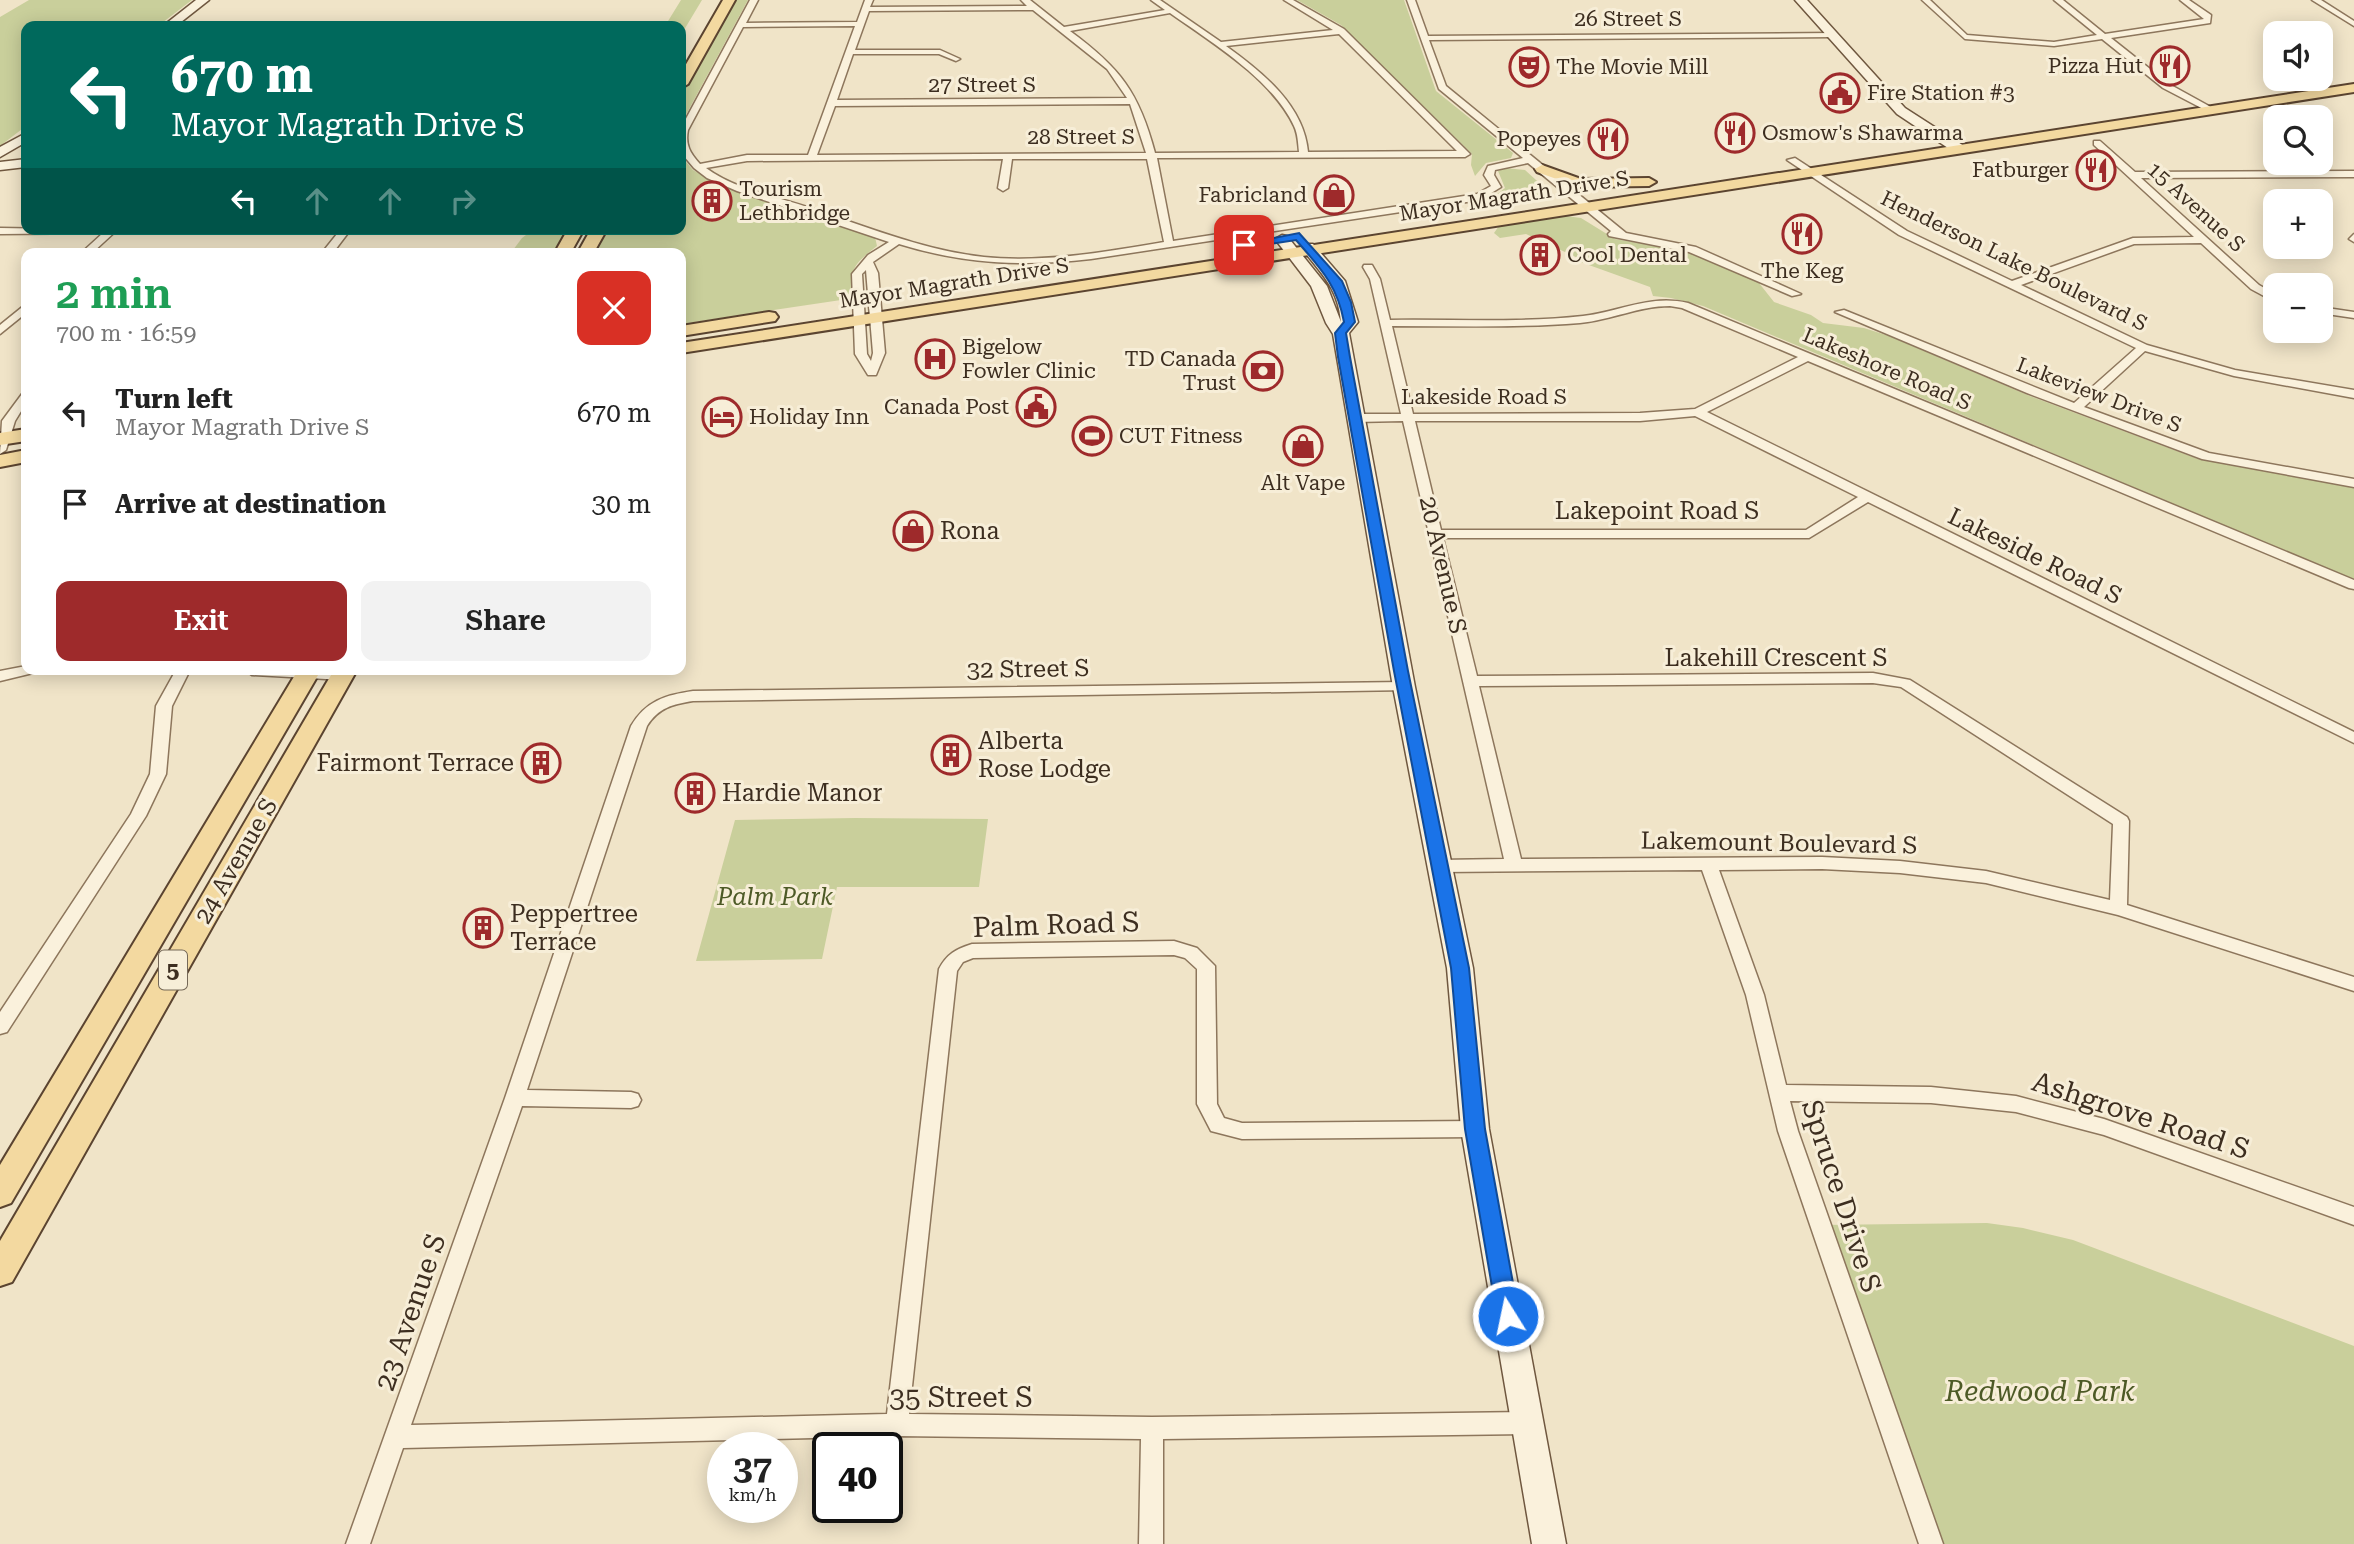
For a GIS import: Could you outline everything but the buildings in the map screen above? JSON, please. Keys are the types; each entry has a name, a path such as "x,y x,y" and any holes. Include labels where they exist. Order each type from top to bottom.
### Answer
{"main road":[{"path":"686,75 729,0"},
{"name":"Mayor Magrath Drive S","path":"2333,77 2354,74"},
{"name":"Mayor Magrath Drive S","path":"686,328 782,315 867,311 1576,202 1811,172 2102,128 2331,92 2354,86"},
{"name":"Mayor Magrath Drive S","path":"686,348 747,338 867,311 1282,239 1303,246 1454,217 1484,207 1576,202 1649,182 2263,88"},
{"path":"2214,111 2212,104 2220,101 2274,91"},
{"path":"2060,134 2097,144 2095,134 2122,118 2189,105 2192,99"},
{"path":"1959,149 1959,141 2015,130 2030,123"},
{"path":"1863,164 1872,157 1934,143 1939,137"},
{"path":"1542,169 1579,183 1649,182"},
{"path":"686,339 782,315"},
{"path":"1,442 21,436"},
{"path":"0,461 21,457"},
{"name":"24 Avenue S","path":"0,1193 307,675"},
{"name":"24 Avenue S","path":"0,1270 343,675"}],"street":[{"path":"176,21 203,0"},
{"path":"686,126 754,0"},
{"path":"1025,0 1065,29 1112,69 1133,101 1144,124 1169,244"},
{"path":"1155,0 1221,44 1285,106 1299,125 1304,156"},
{"path":"1288,0 1342,31"},
{"path":"1410,0 1442,87 1542,169 1602,230 1692,249 1796,294"},
{"path":"1801,0 1901,111 1959,149"},
{"path":"1926,0 1965,37 2054,44 2207,21 2208,17 2184,0"},
{"path":"2058,0 2166,86 2214,111"},
{"path":"2316,0 2354,24"},
{"path":"811,158 868,4 1034,8"},
{"path":"1065,29 1171,10"},
{"path":"740,25 859,24"},
{"path":"1221,44 1342,31"},
{"name":"28 Street S","path":"698,167 737,158 1465,154 1342,31"},
{"name":"26 Street S","path":"1425,38 1832,35"},
{"path":"850,52 940,52 956,59"},
{"name":"27 Street S","path":"831,103 1133,101"},
{"path":"3,158 21,141"},
{"name":"15 Avenue S","path":"2097,144 2263,290"},
{"path":"686,153 698,167"},
{"path":"1003,188 1008,157"},
{"path":"3,158 21,161"},
{"path":"1528,160 1535,173 1576,202"},
{"name":"Mayor Magrath Drive S","path":"698,167 712,177 752,192 897,241 949,254 1021,261 1169,244 1480,197 1496,187 1489,175 1490,168 1528,160"},
{"name":"Henderson Lake Boulevard S","path":"1793,160 1903,233 2143,347 2234,373 2354,394"},
{"path":"2132,174 2354,174"},
{"path":"0,231 21,231"},
{"path":"92,248 106,235"},
{"path":"2010,285 2133,241 2204,240"},
{"path":"867,311 857,274 872,257 897,241"},
{"path":"1303,246 1323,294 1330,321 1341,333 1404,687 1460,968 1475,1129 1549,1544"},
{"path":"867,311 873,273 868,263"},
{"name":"20 Avenue S","path":"1368,267 1375,279 1514,865"},
{"name":"Lakeshore Road S","path":"1385,323 1561,321 1602,316 1643,303 1674,303 2354,585"},
{"path":"0,331 21,312"},
{"name":"Lakeview Drive S","path":"1840,312 2076,408 2206,456 2354,483"},
{"path":"2333,312 2354,315"},
{"path":"2076,408 2143,347"},
{"name":"Lakeside Road S","path":"1354,418 1640,417 1696,412 1748,389 1806,356"},
{"path":"1,442 8,418 21,402"},
{"name":"Lakeside Road S","path":"1696,412 1866,499 2354,738"},
{"name":"Lakepoint Road S","path":"1436,534 1810,534 1866,499"},
{"path":"0,676 21,672"},
{"path":"0,1027 138,816 158,774 164,706 180,675"},
{"name":"Lakehill Crescent S","path":"1469,681 1873,678 1905,682 2121,821 2118,909"},
{"name":"32 Street S","path":"654,705 693,696 1404,687"},
{"name":"23 Avenue S","path":"358,1544 515,1098 639,726 654,705"},
{"name":"Lakemount Boulevard S","path":"1440,866 1708,863 1900,867 1986,877 2118,909 2354,984"},
{"name":"Spruce Drive S","path":"1708,863 1755,996 1792,1143 1931,1544"},
{"name":"Palm Road S","path":"897,1426 948,969 957,957 972,951 1174,948 1191,953 1206,966 1207,1104 1218,1125 1242,1131 1475,1129"},
{"name":"Ashgrove Road S","path":"1779,1093 1931,1095 2016,1104 2104,1127 2354,1216"},
{"path":"515,1098 631,1100"},
{"name":"35 Street S","path":"396,1437 897,1426 1152,1429 1527,1423"},
{"path":"1151,1544 1152,1429"}],"green space":[{"path":"29,0 192,0 165,21 21,21 21,130 0,146 0,17"},
{"path":"681,0 702,0 686,27 686,21 668,21"},
{"path":"733,0 748,0 686,115 686,85"},
{"path":"1297,0 1404,0 1436,91 1513,153 1511,158 1486,163 1475,176 1471,165 1472,154 1341,25"},
{"path":"686,162 693,170 709,179 875,237 877,246 856,265 851,293 841,300 686,323 686,248 596,248 604,235 686,235"},
{"path":"1505,168 1525,170 1547,190 1538,195 1496,201 1492,198 1505,188 1498,171"},
{"path":"1566,216 1581,218 1615,239 1690,252 1759,283 1774,302 1811,315 1823,323 1864,328 1889,336 2030,396 2198,459 2354,488 2354,580 1703,306 1653,296 1650,287 1575,260 1578,258 1526,234 1500,238 1494,233 1499,226"},
{"path":"526,235 573,235 565,248 514,248"},
{"name":"Palm Park","path":"988,819 979,887 837,887 822,959 696,961 735,820"},
{"name":"Redwood Park","path":"1987,1223 2073,1240 2354,1346 2354,1544 1931,1544 1820,1225"}],"place":[{"name":"Pizza Hut","path":"2170,66"},
{"name":"The Movie Mill","path":"1529,67"},
{"name":"Fire Station #3","path":"1840,93"},
{"name":"Osmow's Shawarma","path":"1735,133"},
{"name":"Popeyes","path":"1608,139"},
{"name":"Fatburger","path":"2096,170"},
{"name":"Fabricland","path":"1334,195"},
{"name":"Tourism Lethbridge","path":"712,201"},
{"name":"The Keg","path":"1802,234"},
{"name":"Cool Dental","path":"1540,255"},
{"name":"Bigelow Fowler Clinic","path":"935,359"},
{"name":"TD Canada Trust","path":"1263,371"},
{"name":"Canada Post","path":"1036,407"},
{"name":"Holiday Inn","path":"722,417"},
{"name":"CUT Fitness","path":"1092,436"},
{"name":"Alt Vape","path":"1303,446"},
{"name":"Rona","path":"913,531"},
{"name":"Alberta Rose Lodge","path":"951,755"},
{"name":"Fairmont Terrace","path":"541,763"},
{"name":"Hardie Manor","path":"695,793"},
{"name":"Peppertree Terrace","path":"483,928"}],"route":[{"path":"1244,245 1299,236 1337,281 1346,302 1350,322 1341,333 1344,357 1401,671 1460,968 1475,1129 1508,1316"}]}
